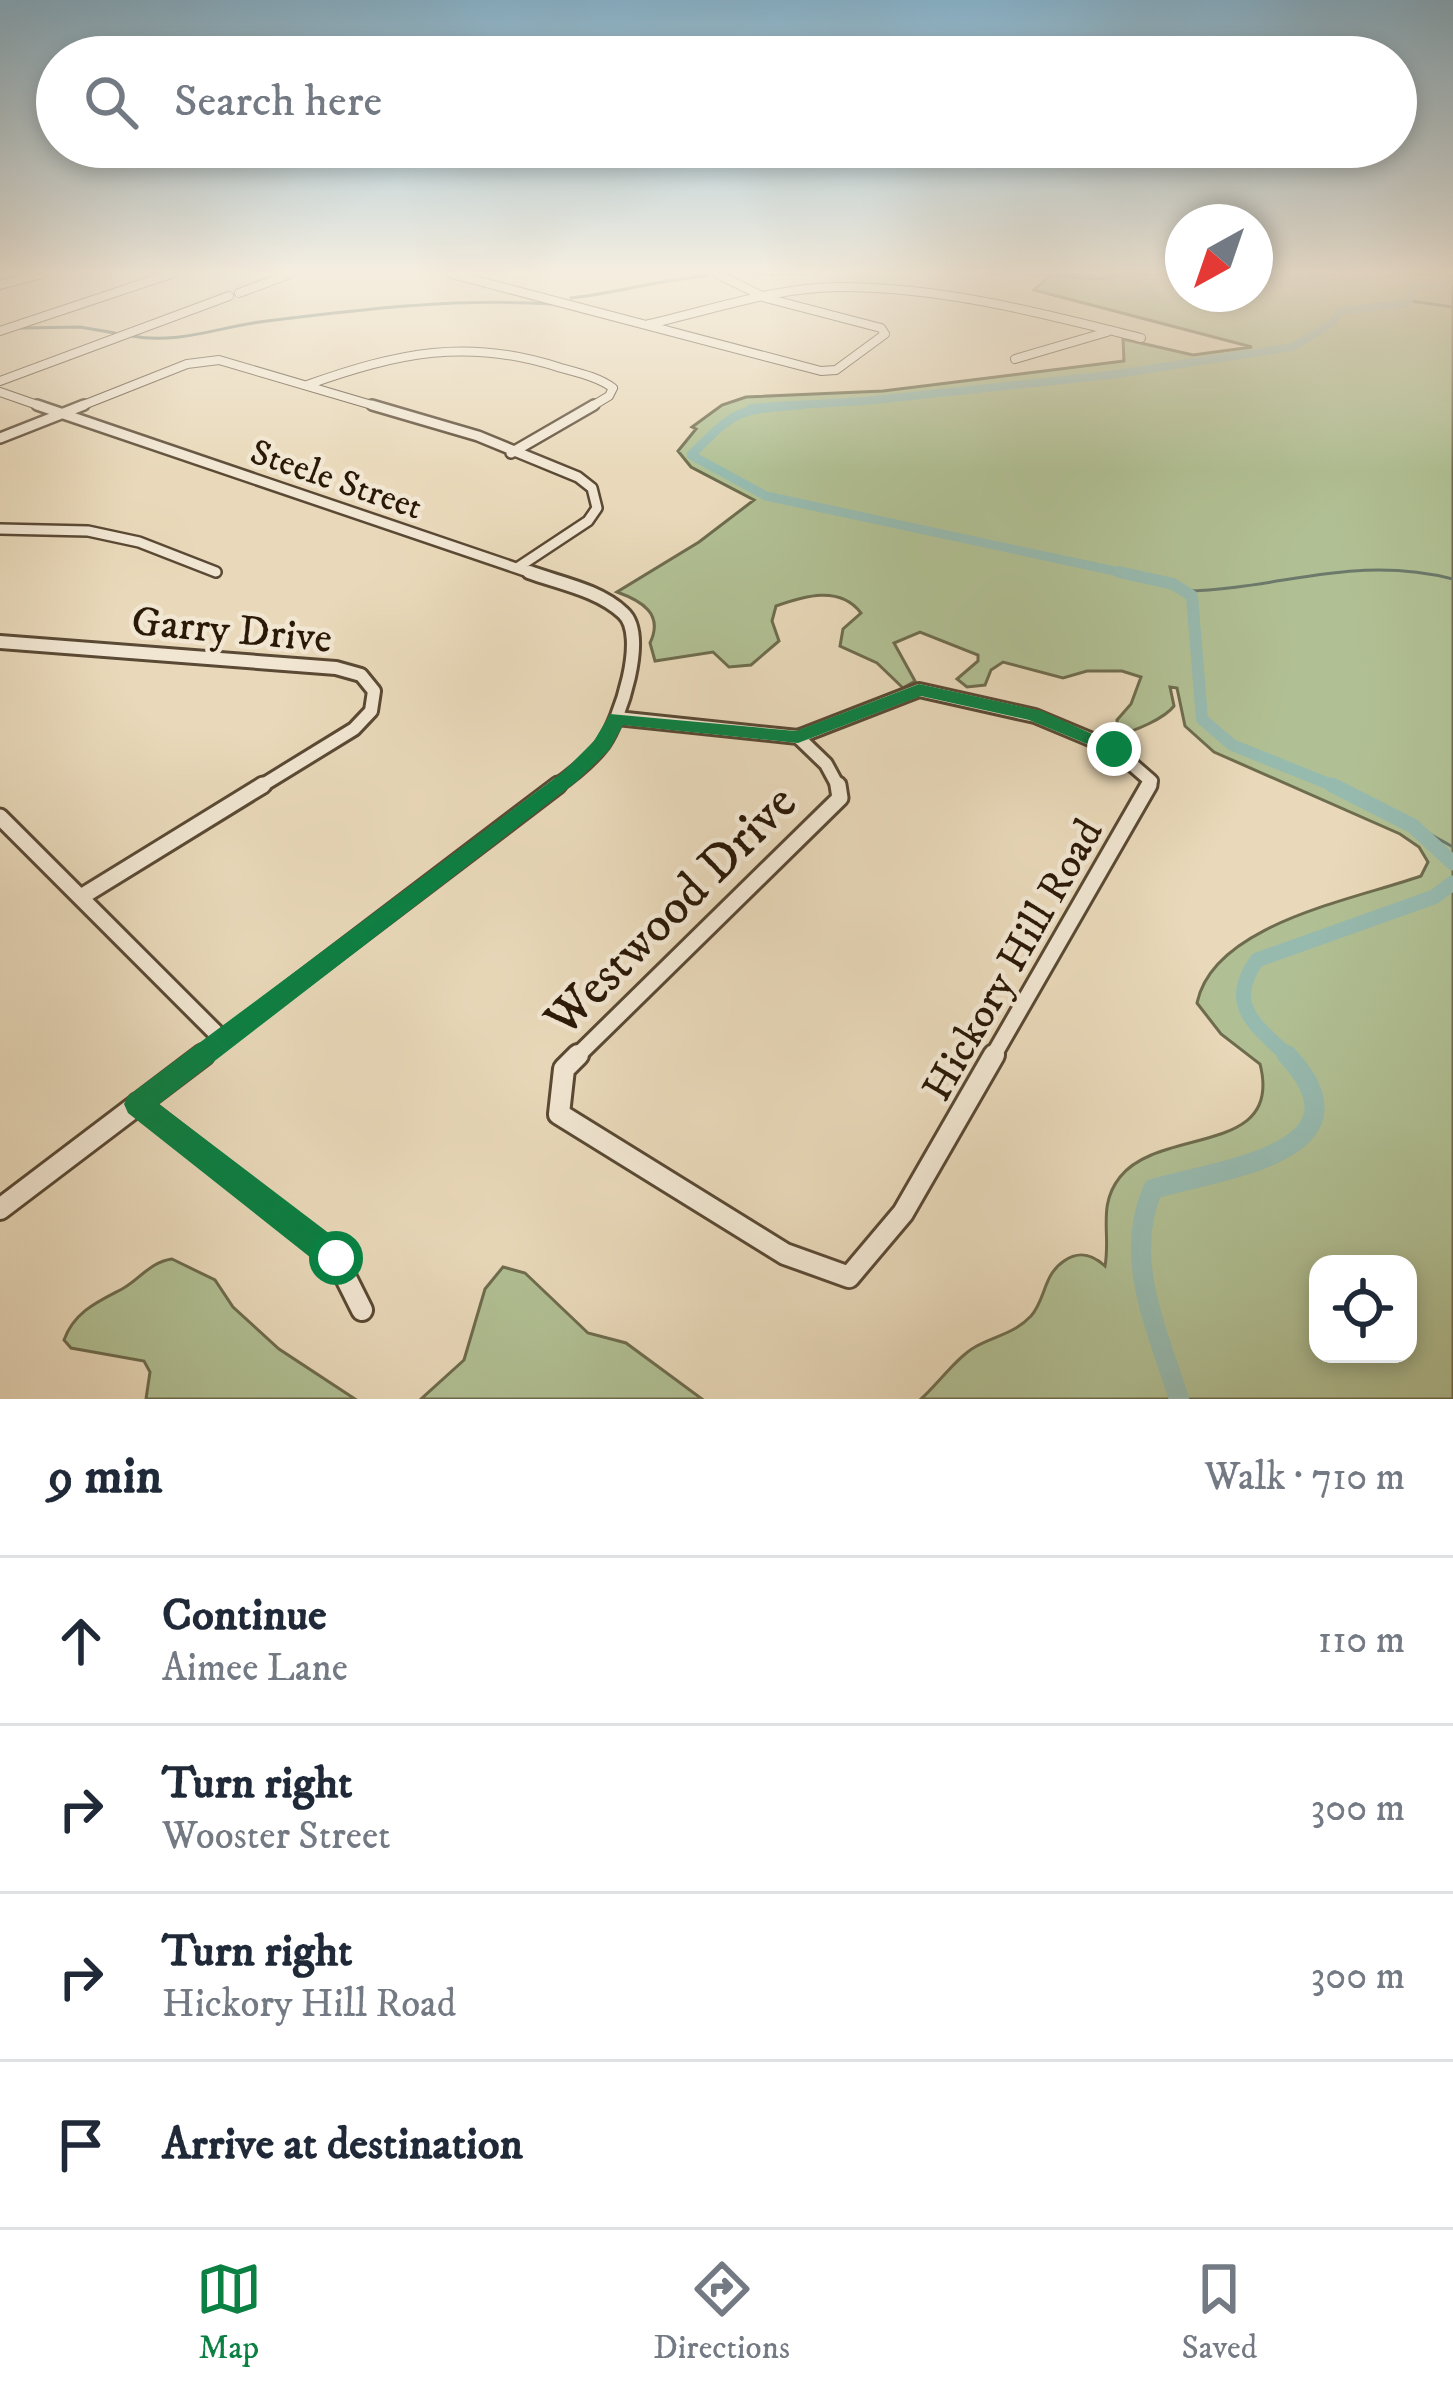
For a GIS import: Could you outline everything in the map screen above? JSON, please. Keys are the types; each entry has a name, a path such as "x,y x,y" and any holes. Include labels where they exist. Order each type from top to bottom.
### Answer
{"street":[{"path":"0,380 112,339"},
{"path":"701,339 821,371 836,370 878,339"},
{"path":"1015,358 1082,339"},
{"path":"306,385 395,359 472,348 523,358 613,388 609,396 511,453"},
{"path":"0,438 187,364 219,360 478,436 578,478 597,497 588,521 517,568"},
{"name":"Steele Street","path":"0,392 610,602 626,614 636,640 617,718"},
{"path":"0,529 88,531 139,542 216,572"},
{"name":"Garry Drive","path":"0,642 336,668 361,675 374,691 370,711 354,729 81,896"},
{"name":"Hickory Hill Road","path":"617,718 798,737 919,690 1035,716 1114,749 1151,781 903,1214 849,1277"},
{"path":"0,1209 570,776 602,745 617,718"},
{"name":"Westwood Drive","path":"798,737 827,764 839,782 840,798 564,1070 560,1114 784,1254 849,1277"},
{"path":"3,824 222,1039"},
{"path":"138,1104 336,1258 362,1310"}],"green space":[{"path":"1123,339 1193,355 1252,347 1222,339 1453,339 1453,1399 921,1399 968,1351 1031,1316 1052,1273 1064,1261 1086,1255 1105,1266 1109,1199 1120,1177 1138,1161 1237,1127 1254,1114 1263,1093 1260,1064 1221,1034 1197,1003 1208,976 1229,953 1290,919 1421,876 1428,862 1419,847 1400,834 1214,752 1185,726 1177,688 1170,687 1174,706 1170,711 1119,734 1117,720 1131,704 1141,677 1122,671 1087,671 1063,678 1003,662 991,670 985,685 967,687 957,679 978,661 978,655 920,632 894,643 915,681 903,688 877,663 840,646 843,629 861,613 843,599 821,595 776,606 772,621 779,641 751,665 729,667 713,652 655,661 650,643 652,616 642,604 617,592 699,542 754,500 691,467 678,451 696,429 692,427 722,405 746,397 883,391 1124,361"},
{"path":"172,1259 215,1280 233,1307 279,1349 355,1399 146,1399 150,1372 144,1361 71,1348 64,1340 87,1309 151,1267"},
{"path":"503,1267 525,1273 588,1333 626,1343 702,1399 421,1399 464,1360 485,1289"}],"waterway":[{"path":"751,408 1110,375 1293,347 1306,339"},
{"path":"801,405 739,415 691,455 766,496 1133,575"},
{"path":"1184,591 1350,571 1417,572 1453,579"},
{"path":"1119,572 1173,584 1192,596 1202,719 1232,745 1334,786"},
{"path":"1334,786 1339,788"},
{"path":"1334,786 1413,826 1453,863"},
{"path":"1428,833 1453,847"},
{"path":"1287,1055 1256,1025 1244,1003 1248,976 1257,960 1434,897 1453,883"},
{"path":"1179,1399 1146,1295 1141,1242 1144,1215 1153,1189 1249,1164 1302,1135 1314,1114 1310,1088 1287,1055"}],"route":[{"path":"336,1258 138,1104 570,776 602,745 617,718 798,737 919,690 1035,716 1114,749"}]}
